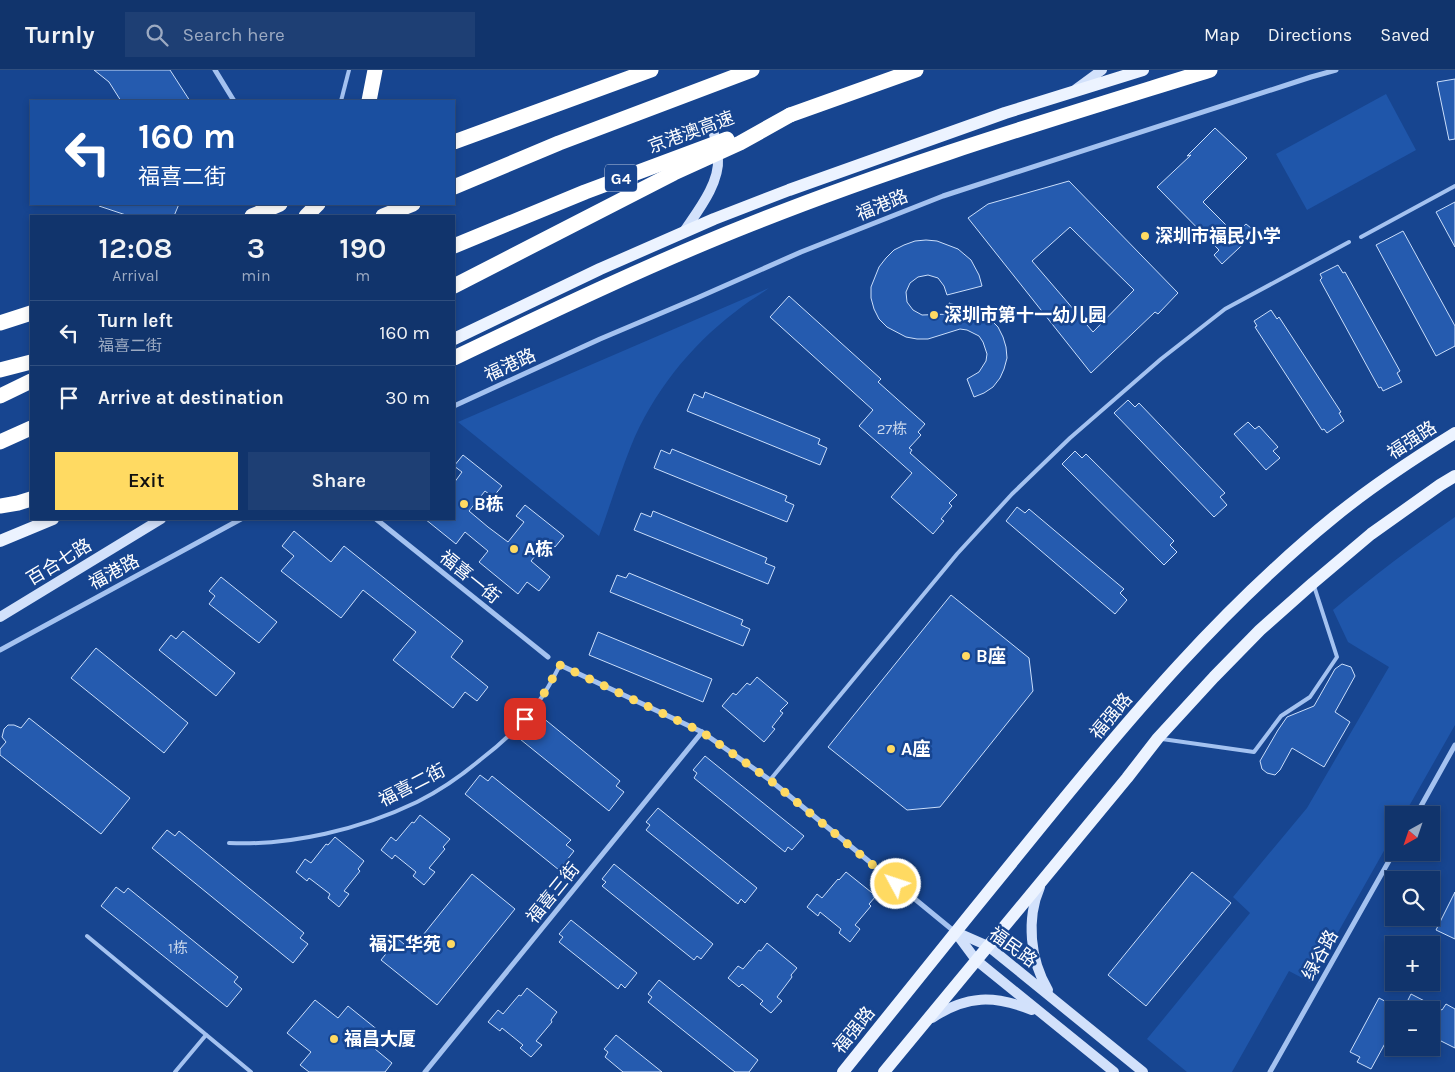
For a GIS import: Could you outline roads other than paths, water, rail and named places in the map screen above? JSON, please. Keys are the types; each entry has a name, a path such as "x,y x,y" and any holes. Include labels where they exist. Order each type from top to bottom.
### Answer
{"highway":[{"path":"369,100 375,70"},
{"path":"455,142 651,70"},
{"name":"京港澳高速","path":"455,187 559,143 752,70"},
{"name":"京港澳高速","path":"455,246 585,192 916,70"},
{"path":"455,358 677,254 751,224 833,193 997,137 1210,70"},
{"path":"455,285 790,115"},
{"path":"254,215 278,205"},
{"path":"307,215 317,205"},
{"path":"386,215 410,205"},
{"path":"0,323 30,314"},
{"path":"0,370 30,362"},
{"path":"0,396 30,381"},
{"path":"0,442 30,428"},
{"path":"0,506 30,499"}],"main road":[{"path":"1073,91 1102,70"},
{"path":"455,340 600,269 682,233 789,190 1005,113 1143,70"},
{"path":"682,233 703,203 718,169 718,158 712,127"},
{"name":"福强路","path":"843,1072 1136,712 1165,678 1233,607 1267,574 1335,515 1385,478 1455,433"},
{"path":"884,1072 1158,738 1214,677 1253,637 1371,534 1455,476"},
{"path":"0,541 50,520"},
{"name":"百合七路","path":"0,617 159,520"},
{"path":"1043,879 1035,899 1032,925 1033,947 1042,980 1058,1003"},
{"name":"福民路","path":"956,932 988,946 1143,1072"},
{"name":"福民路","path":"956,932 976,960 1114,1072"},
{"path":"923,1024 944,1010 962,1002 983,999 1020,1005 1042,1014"}],"street":[{"path":"215,70 233,100"},
{"name":"福港路","path":"455,406 600,339 801,252 943,196 1336,70"},
{"name":"福港路","path":"0,650 238,520"},
{"name":"福喜一街","path":"377,520 548,657"},
{"path":"560,665 702,732 770,780 956,932"},
{"name":"福喜三街","path":"425,1072 702,732"},
{"path":"1421,806 1455,745"},
{"name":"绿谷路","path":"1270,1072 1389,861"}],"lane":[{"path":"341,100 348,70"},
{"path":"1361,237 1455,186"},
{"path":"770,780 957,554 1012,494 1070,438 1161,359 1225,309 1349,242"},
{"path":"1158,738 1254,752 1281,716 1310,697 1337,657 1313,583"},
{"name":"福喜二街","path":"229,843 249,844 314,836 362,824 418,802 475,765 507,738 536,705 560,665"},
{"path":"87,936 250,1072"},
{"path":"175,1072 206,1035"}],"place":[{"name":"深圳市福民小学","path":"1145,236"},
{"name":"深圳市第十一幼儿园","path":"934,315"},
{"name":"B栋","path":"464,504"},
{"name":"A栋","path":"514,549"},
{"name":"B座","path":"966,656"},
{"name":"A座","path":"891,749"},
{"name":"福汇华苑","path":"451,944"},
{"name":"福昌大厦","path":"334,1039"}]}
